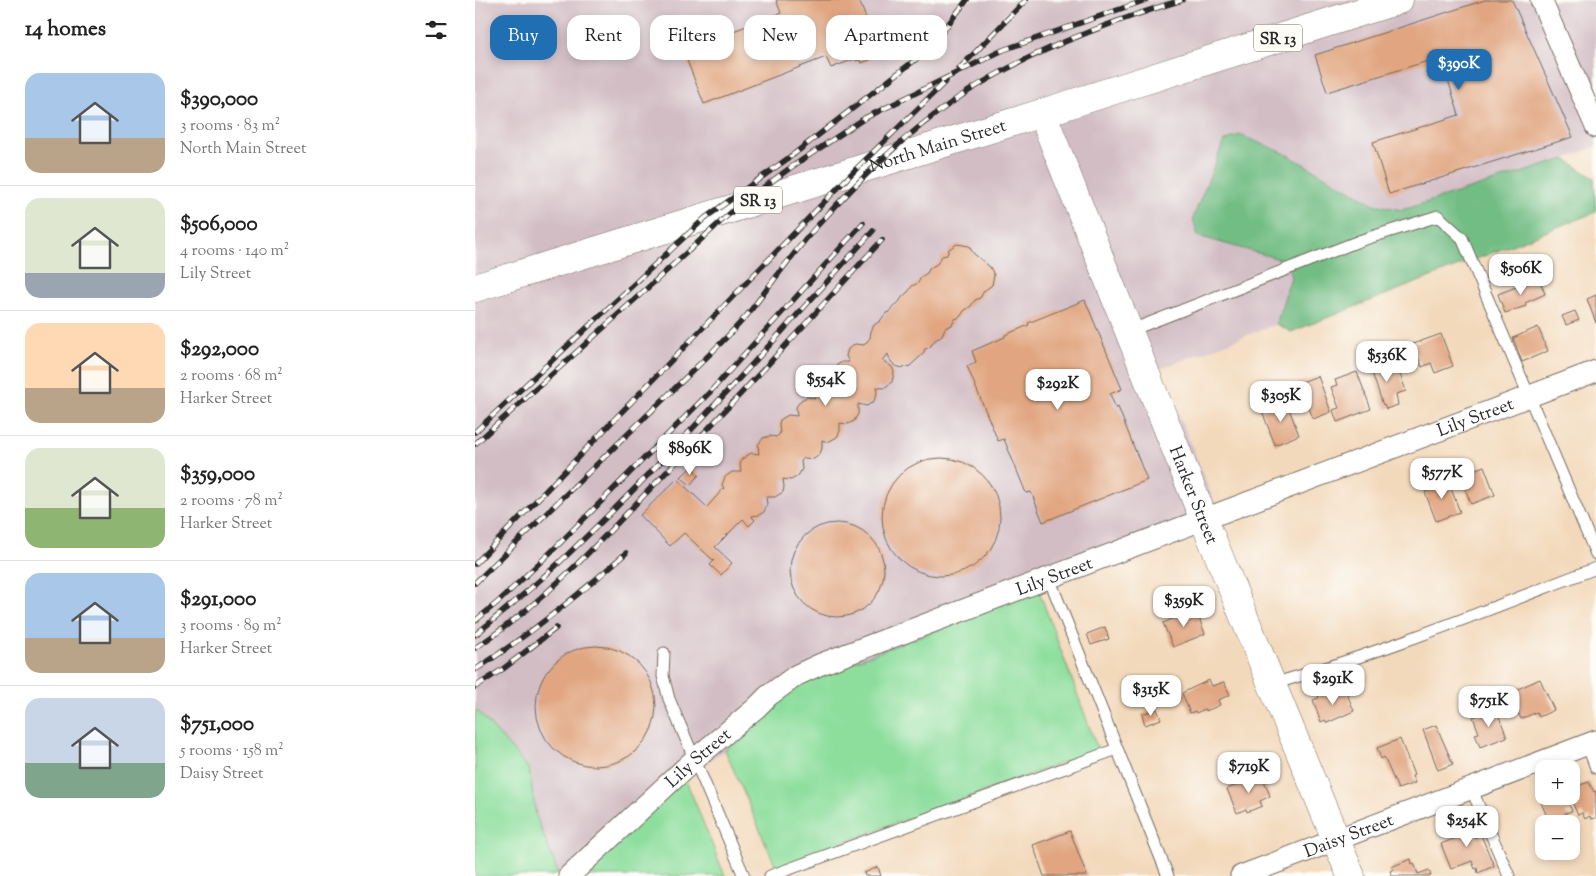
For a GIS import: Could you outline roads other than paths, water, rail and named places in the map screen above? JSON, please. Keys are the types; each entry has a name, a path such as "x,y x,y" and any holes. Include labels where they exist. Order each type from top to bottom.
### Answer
{"main road":[{"name":"North Main Street","path":"475,288 1042,113 1399,0"},
{"name":"Harker Street","path":"1042,113 1205,520 1351,876"}],"street":[{"path":"1541,0 1596,127"},
{"name":"Lily Street","path":"569,876 695,759 768,696 797,675 821,664 1596,371"},
{"name":"Daisy Street","path":"1241,876 1591,743"}],"lane":[{"path":"1129,331 1359,241 1438,216 1462,238 1596,554"},
{"path":"1272,684 1323,670 1596,568"},
{"path":"1049,578 1167,876"},
{"path":"665,653 663,676 669,699 744,876"},
{"path":"1591,743 1596,768"},
{"path":"770,876 1117,749"},
{"path":"1471,788 1509,876"}],"railway":[{"path":"475,432 705,218 794,154 915,60 932,45 967,0"},
{"path":"959,69 1026,0"},
{"path":"475,444 737,207 790,168 865,118 1003,50 1146,0"},
{"path":"475,583 726,338 748,314 818,225 867,174 920,126 983,82 1037,54 1124,19 1182,0"},
{"path":"475,564 856,169 946,81"},
{"path":"475,621 553,550 711,391 863,223"},
{"path":"475,635 553,568 644,479 721,398 873,231"},
{"path":"475,648 545,594 588,554 738,397 882,240"},
{"path":"475,670 553,614 626,553"},
{"path":"475,687 503,669 556,628"}]}
